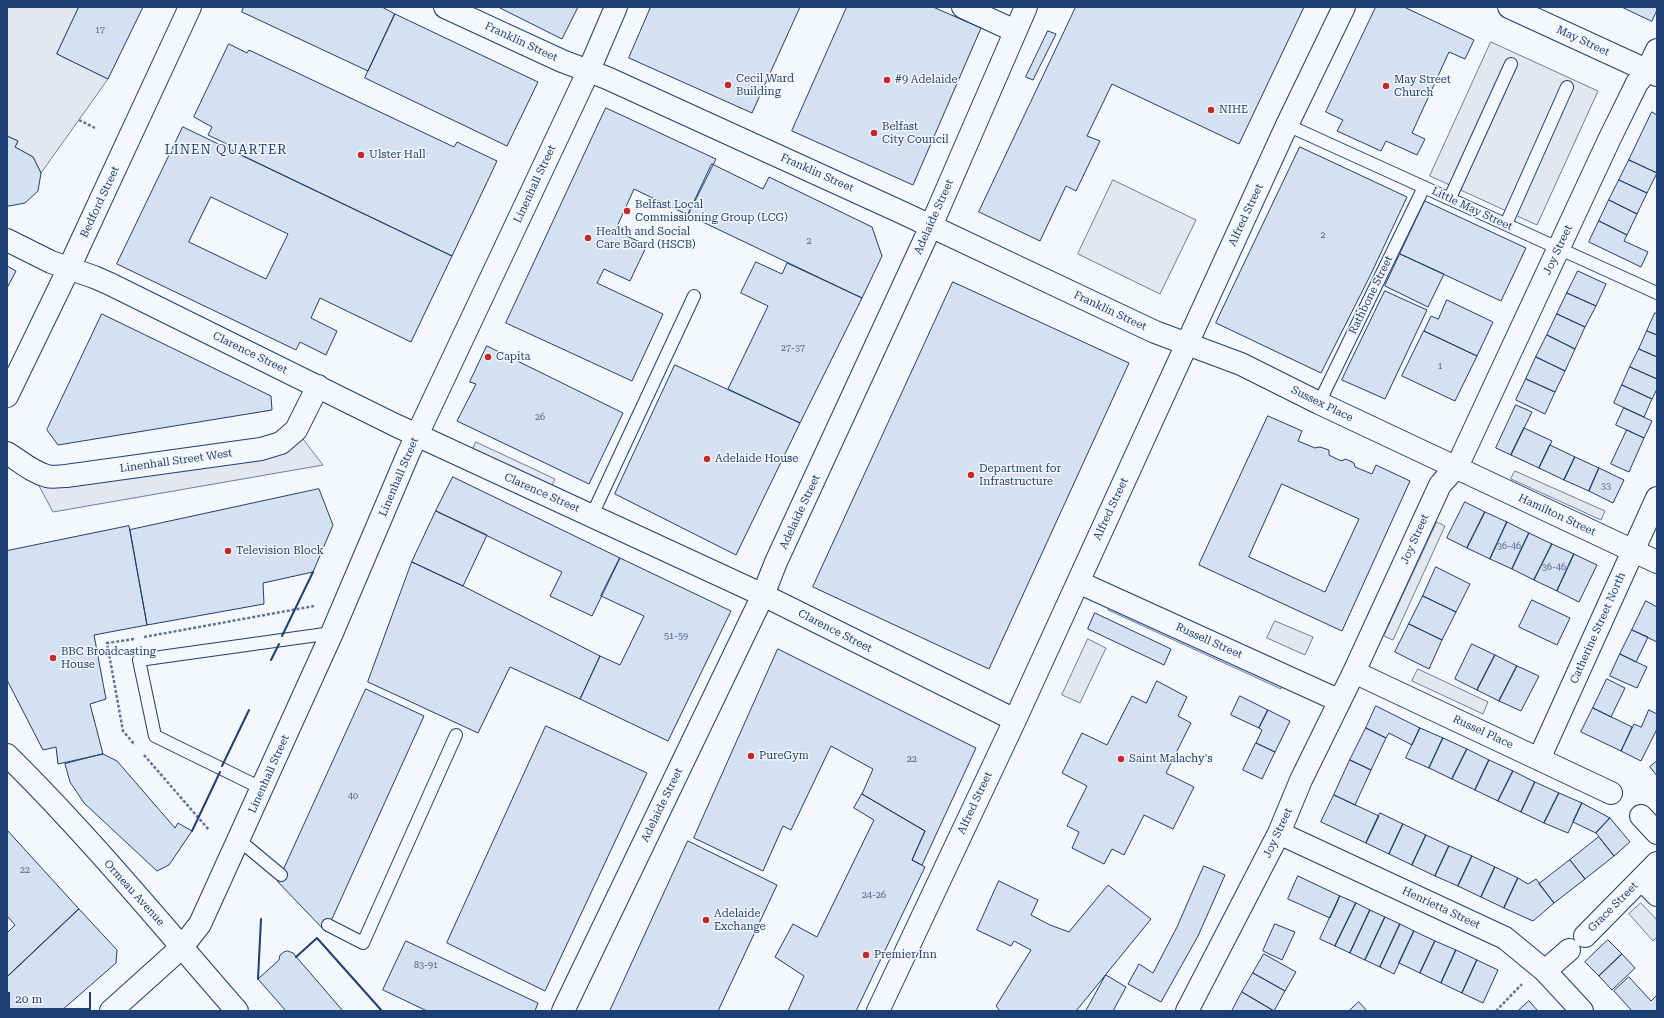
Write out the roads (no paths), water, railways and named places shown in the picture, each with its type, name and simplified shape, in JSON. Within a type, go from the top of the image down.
[{"type":"street","name":"Bedford Street","points":[[7,396],[69,268],[190,7]]},
{"type":"street","name":"Franklin Street","points":[[445,7],[562,61],[588,70],[931,226],[1154,332],[1186,345]]},
{"type":"street","name":"Linenhall Street","points":[[111,1011],[182,947],[200,924],[263,789],[417,435],[616,7]]},
{"type":"street","points":[[962,7],[1015,31]]},
{"type":"street","name":"Adelaide Street","points":[[563,1011],[763,595],[783,548],[931,226],[1026,7]]},
{"type":"street","name":"Alfred Street","points":[[878,1011],[1015,720],[1287,125],[1344,7]]},
{"type":"street","name":"May Street","points":[[1509,7],[1652,73]]},
{"type":"street","name":"Joy Street","points":[[1187,1011],[1279,833],[1301,780],[1354,672],[1440,485],[1456,467],[1637,83],[1652,73],[1657,50]]},
{"type":"street","name":"Clarence Street","points":[[7,240],[51,262],[110,284],[417,435],[763,595],[1015,720]]},
{"type":"street","name":"Sussex Place","points":[[1186,345],[1241,364],[1319,403],[1456,467]]},
{"type":"street","name":"Linenhall Street West","points":[[7,454],[22,462],[30,469],[48,477],[66,476],[261,449],[281,444],[296,430],[318,386]]},
{"type":"street","name":"Hamilton Street","points":[[1456,467],[1657,562]]},
{"type":"street","name":"Catherine Street North","points":[[1539,759],[1632,550],[1657,498]]},
{"type":"street","name":"Russell Street","points":[[1078,582],[1328,694],[1340,701]]},
{"type":"street","name":"Russel Place","points":[[1354,672],[1611,793]]},
{"type":"street","name":"Ormeau Avenue","points":[[7,741],[29,777]]},
{"type":"street","name":"Ormeau Avenue","points":[[7,755],[29,777],[238,1011]]},
{"type":"street","points":[[1641,816],[1657,834]]},
{"type":"street","name":"Henrietta Street","points":[[1279,833],[1505,938],[1545,971],[1582,1011]]},
{"type":"street","name":"Grace Street","points":[[1545,971],[1577,943],[1657,863]]},
{"type":"street","name":"Grace Street","points":[[1641,879],[1657,895]]},
{"type":"lane","points":[[1450,198],[1511,64]]},
{"type":"lane","points":[[1506,224],[1567,88]]},
{"type":"lane","name":"Little May Street","points":[[1287,125],[1657,293]]},
{"type":"lane","name":"Rathbone Street","points":[[1319,403],[1424,187]]},
{"type":"lane","points":[[592,515],[694,296]]},
{"type":"lane","points":[[263,789],[155,736],[138,660],[332,633]]},
{"type":"lane","points":[[328,925],[363,943],[456,734]]},
{"type":"lane","points":[[239,840],[281,876]]},
{"type":"place","name":"#9 Adelaide","points":[[887,80]]},
{"type":"place","name":"Cecil Ward Building","points":[[728,85]]},
{"type":"place","name":"May Street Church","points":[[1386,86]]},
{"type":"place","name":"NIHE","points":[[1211,110]]},
{"type":"place","name":"Belfast City Council","points":[[874,133]]},
{"type":"place","name":"Ulster Hall","points":[[361,155]]},
{"type":"place","name":"Belfast Local Commissioning Group (LCG)","points":[[627,211]]},
{"type":"place","name":"Health and Social Care Board (HSCB)","points":[[588,238]]},
{"type":"place","name":"Capita","points":[[488,357]]},
{"type":"place","name":"Adelaide House","points":[[707,459]]},
{"type":"place","name":"Department for Infrastructure","points":[[971,475]]},
{"type":"place","name":"Television Block","points":[[228,551]]},
{"type":"place","name":"BBC Broadcasting House","points":[[53,658]]},
{"type":"place","name":"PureGym","points":[[751,756]]},
{"type":"place","name":"Saint Malachy's","points":[[1121,759]]},
{"type":"place","name":"Adelaide Exchange","points":[[706,920]]},
{"type":"place","name":"Premier Inn","points":[[866,955]]},
{"type":"district","name":"LINEN QUARTER","points":[[226,150]]}]
